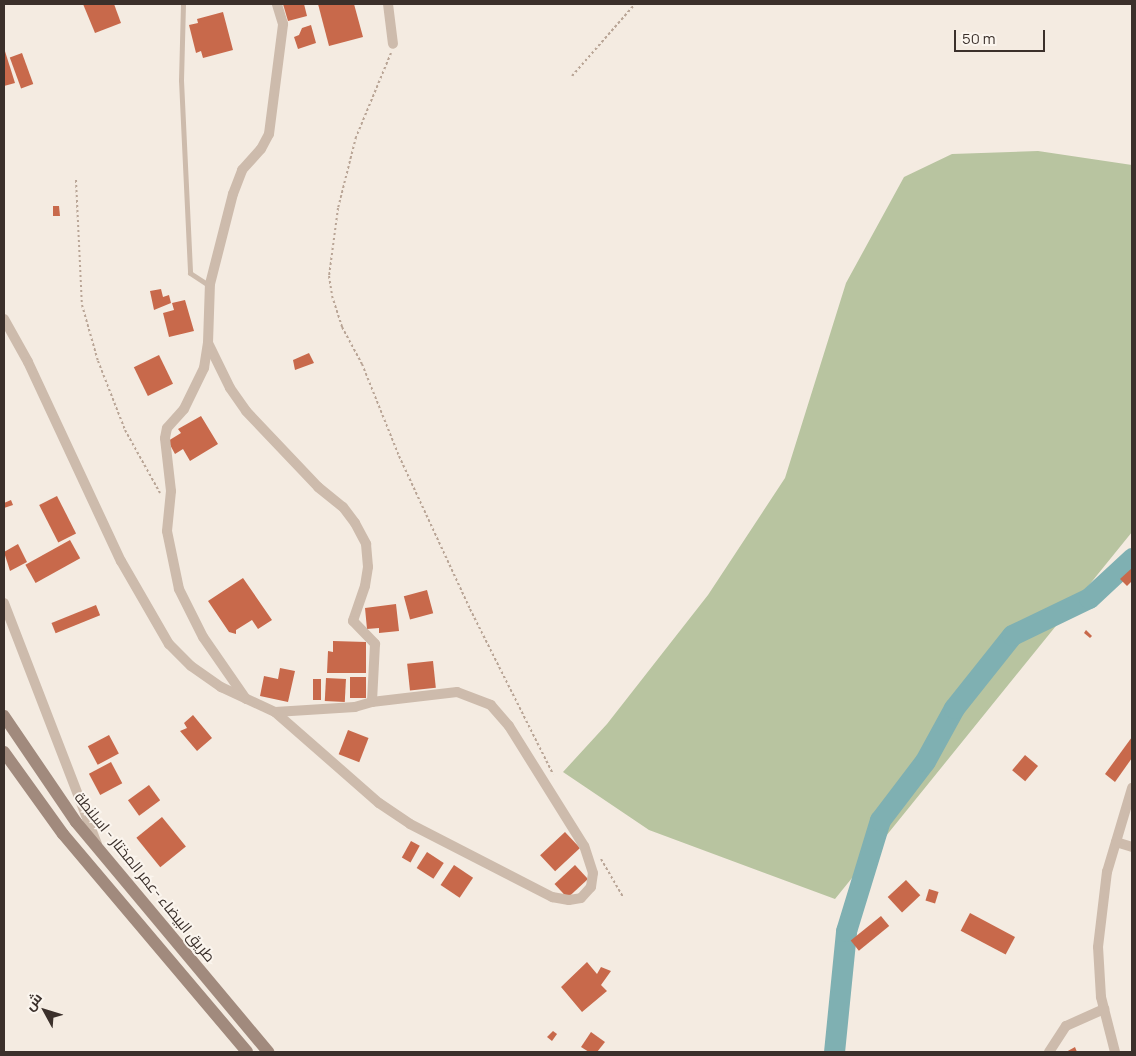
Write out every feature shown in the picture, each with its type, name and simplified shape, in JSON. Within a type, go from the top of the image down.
[{"type":"main road","name":"طريق البيضاء -عمر المختار - اسلنطة","points":[[4,716],[47,782],[100,852],[268,1052]]},
{"type":"main road","points":[[6,758],[63,834],[247,1052]]},
{"type":"street","points":[[247,700],[203,637],[179,589],[167,530],[170,504],[165,438],[167,428],[184,409],[204,368],[208,343],[210,287],[233,194],[242,170],[261,149],[268,134],[283,24],[277,4]]},
{"type":"street","points":[[388,4],[393,44]]},
{"type":"street","points":[[4,319],[28,362],[121,561],[169,644],[191,666],[247,700],[275,712],[379,803],[410,824],[552,897],[569,900],[581,898],[591,887],[593,873],[584,846],[509,726],[491,705],[457,692],[372,702],[355,707],[275,712]]},
{"type":"street","points":[[208,343],[230,388],[246,411],[318,487],[343,507],[355,522],[366,544],[368,566],[366,586],[354,622],[375,644],[372,702]]},
{"type":"street","points":[[4,603],[100,852]]},
{"type":"street","points":[[1115,1052],[1104,1009],[1098,947],[1107,872],[1132,788]]},
{"type":"street","points":[[1116,842],[1132,847]]},
{"type":"street","points":[[1049,1052],[1066,1026],[1104,1009]]},
{"type":"lane","points":[[183,4],[181,80],[190,273],[210,287]]},
{"type":"path","points":[[572,76],[635,4]]},
{"type":"path","points":[[393,44],[356,138],[338,208],[329,276],[332,296],[342,327],[362,364],[399,456],[470,609],[557,781]]},
{"type":"path","points":[[76,180],[82,305],[92,342],[126,430],[156,488],[170,504]]},
{"type":"path","points":[[599,856],[623,896]]},
{"type":"green space","points":[[1038,151],[1132,165],[1132,532],[835,899],[649,830],[563,772],[607,724],[708,595],[785,478],[846,283],[904,177],[952,154]]},
{"type":"building","points":[[83,4],[114,4],[121,23],[95,33]]},
{"type":"building","points":[[283,4],[304,4],[307,16],[288,21]]},
{"type":"building","points":[[318,4],[354,4],[363,37],[329,46]]},
{"type":"building","points":[[223,12],[233,50],[203,58],[201,51],[196,53],[189,25],[198,23],[197,19]]},
{"type":"building","points":[[311,25],[316,43],[298,49],[294,37],[299,35],[302,28]]},
{"type":"building","points":[[4,48],[15,83],[4,86]]},
{"type":"building","points":[[22,53],[33,84],[21,88],[10,57]]},
{"type":"building","points":[[53,206],[59,206],[60,216],[53,216]]},
{"type":"building","points":[[161,289],[163,297],[169,295],[171,303],[154,310],[150,291]]},
{"type":"building","points":[[185,300],[194,331],[169,337],[163,313],[174,310],[172,303]]},
{"type":"building","points":[[309,353],[314,363],[295,370],[293,360]]},
{"type":"building","points":[[159,355],[173,384],[148,396],[134,367]]},
{"type":"building","points":[[201,416],[218,444],[190,461],[183,449],[175,454],[168,441],[181,433],[178,429]]},
{"type":"building","points":[[57,496],[76,533],[58,543],[39,505]]},
{"type":"building","points":[[11,500],[13,505],[4,508],[4,503]]},
{"type":"building","points":[[70,540],[80,558],[36,583],[25,565]]},
{"type":"building","points":[[18,544],[27,562],[10,571],[4,552]]},
{"type":"building","points":[[1132,568],[1132,581],[1127,586],[1120,579]]},
{"type":"building","points":[[243,578],[272,620],[258,629],[252,620],[236,630],[236,634],[229,632],[208,601]]},
{"type":"building","points":[[427,590],[433,613],[410,619],[404,596]]},
{"type":"building","points":[[396,604],[399,631],[379,633],[379,628],[367,629],[365,608]]},
{"type":"building","points":[[96,605],[100,615],[56,633],[51,623]]},
{"type":"building","points":[[1086,630],[1092,636],[1090,638],[1084,633]]},
{"type":"building","points":[[333,641],[366,642],[366,673],[327,673],[328,651],[333,652]]},
{"type":"building","points":[[433,661],[436,688],[410,691],[407,664]]},
{"type":"building","points":[[280,668],[295,671],[288,702],[260,696],[264,676],[278,679]]},
{"type":"building","points":[[350,677],[366,677],[366,698],[350,698]]},
{"type":"building","points":[[326,678],[346,679],[345,702],[325,701]]},
{"type":"building","points":[[313,679],[321,679],[321,700],[313,700]]},
{"type":"building","points":[[193,715],[212,738],[197,751],[180,731],[187,728],[184,723]]},
{"type":"building","points":[[348,730],[369,738],[359,762],[339,754]]},
{"type":"building","points":[[109,735],[119,754],[98,765],[88,746]]},
{"type":"building","points":[[1132,737],[1132,758],[1115,782],[1105,774]]},
{"type":"building","points":[[1025,755],[1038,766],[1025,781],[1012,770]]},
{"type":"building","points":[[111,762],[122,783],[100,795],[89,774]]},
{"type":"building","points":[[149,785],[160,800],[139,816],[128,800]]},
{"type":"building","points":[[162,817],[186,847],[160,867],[136,838]]},
{"type":"building","points":[[565,832],[580,848],[555,871],[540,855]]},
{"type":"building","points":[[411,841],[420,846],[411,862],[402,858]]},
{"type":"building","points":[[427,852],[444,863],[433,879],[417,868]]},
{"type":"building","points":[[454,865],[473,878],[460,898],[441,885]]},
{"type":"building","points":[[575,865],[588,879],[567,898],[555,884]]},
{"type":"building","points":[[906,880],[920,895],[902,912],[888,897]]},
{"type":"building","points":[[929,889],[939,892],[935,903],[925,900]]},
{"type":"building","points":[[970,913],[1015,937],[1006,955],[961,931]]},
{"type":"building","points":[[881,916],[889,926],[859,951],[851,941]]},
{"type":"building","points":[[587,962],[597,974],[601,967],[611,971],[601,985],[607,991],[582,1012],[561,987]]},
{"type":"building","points":[[553,1031],[557,1034],[552,1041],[547,1037]]},
{"type":"building","points":[[591,1032],[605,1042],[597,1052],[589,1052],[581,1047]]},
{"type":"building","points":[[1075,1047],[1077,1052],[1066,1052]]},
{"type":"waterway","points":[[834,1052],[846,931],[880,820],[925,761],[954,708],[1012,635],[1089,598],[1132,558]]}]
